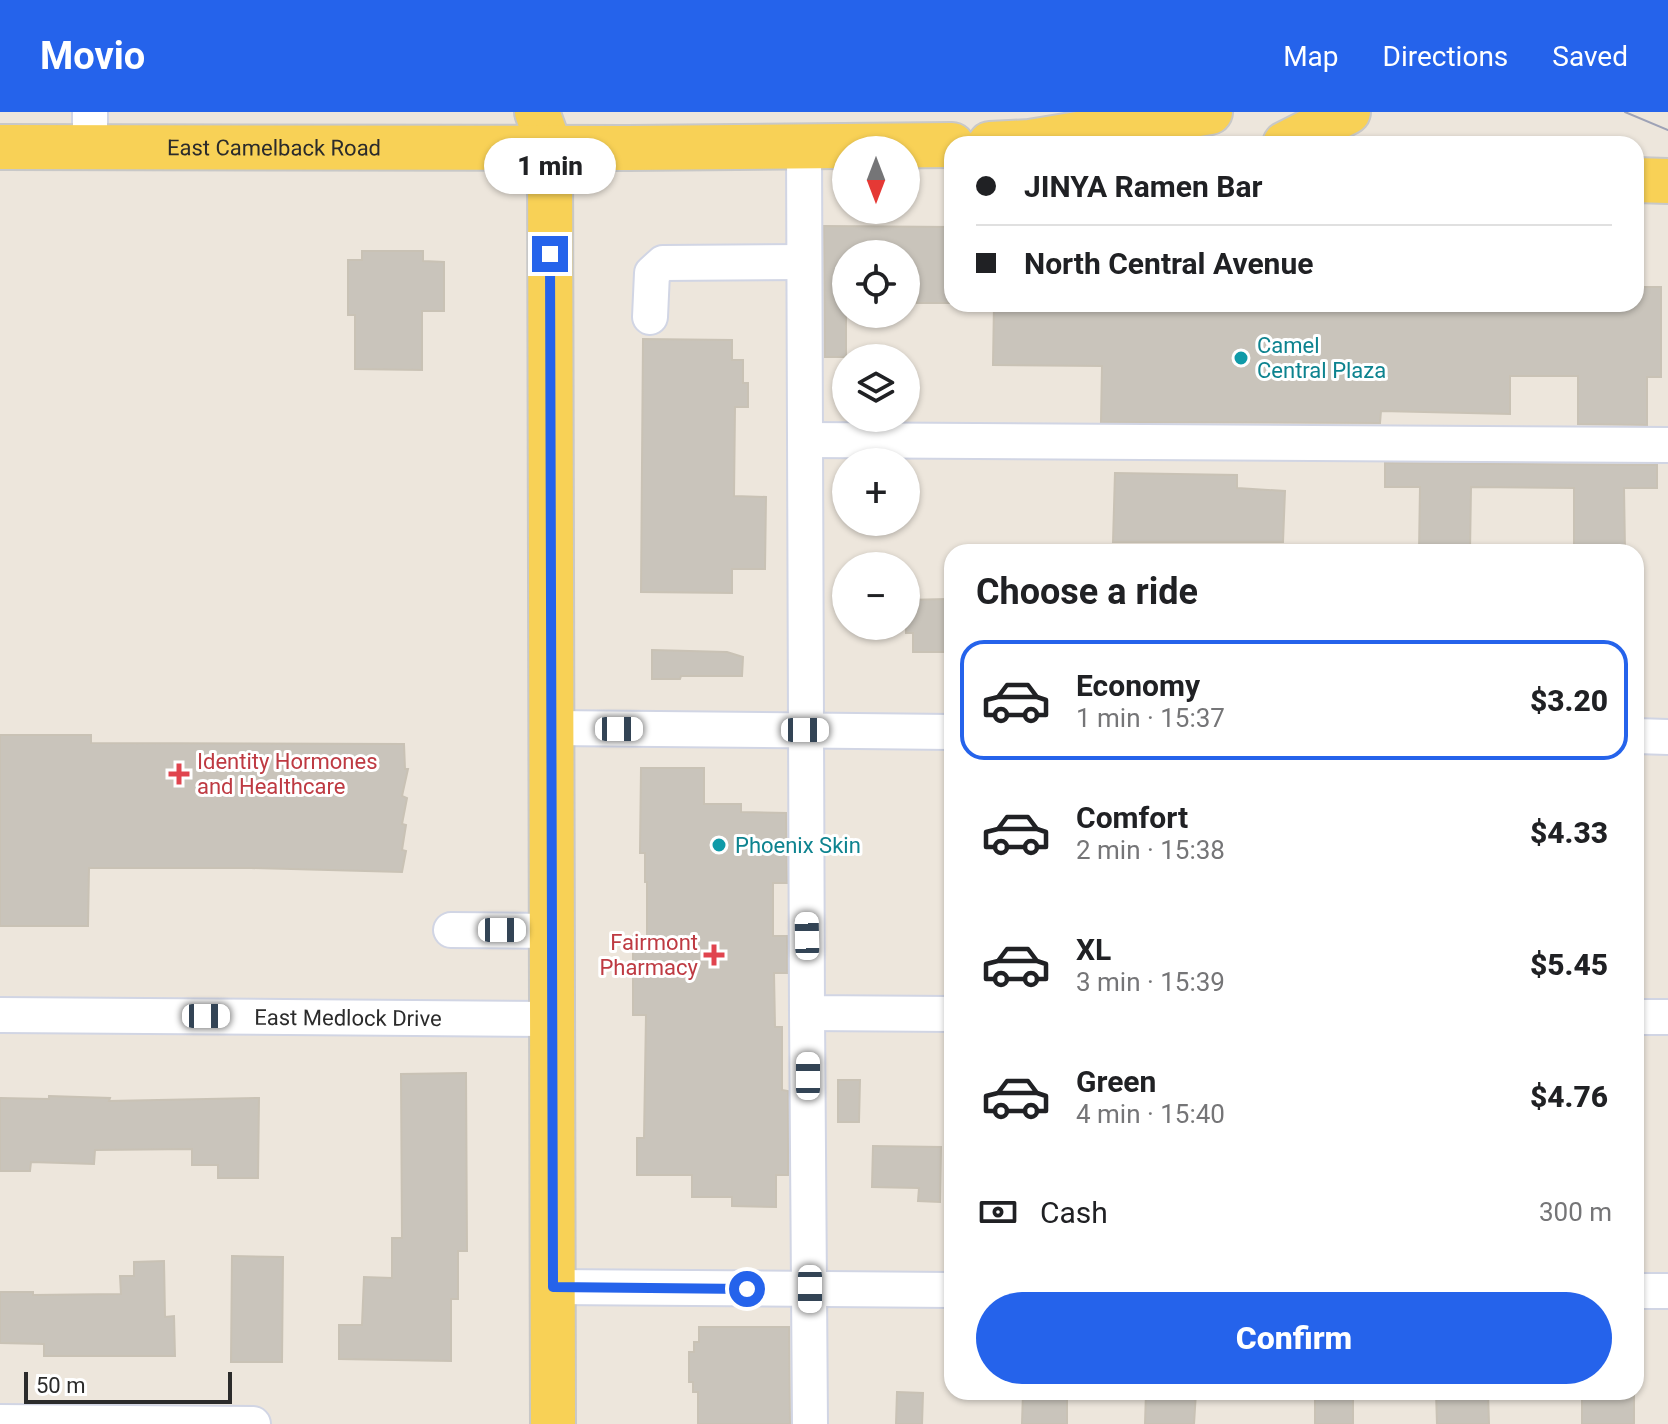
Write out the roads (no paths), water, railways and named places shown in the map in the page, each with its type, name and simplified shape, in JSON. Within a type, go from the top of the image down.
[{"type":"main road","points":[[1064,136],[1210,112]]},
{"type":"main road","points":[[1301,136],[1348,112]]},
{"type":"main road","points":[[551,124],[553,1424]]},
{"type":"main road","name":"East Camelback Road","points":[[0,147],[90,129],[551,124],[804,147],[944,145]]},
{"type":"main road","points":[[1644,180],[1668,181]]},
{"type":"street","points":[[804,147],[810,1424]]},
{"type":"street","points":[[650,317],[652,273],[663,263],[804,262]]},
{"type":"street","points":[[806,440],[1668,445]]},
{"type":"street","points":[[552,728],[944,732]]},
{"type":"street","points":[[1644,736],[1668,737]]},
{"type":"street","points":[[451,930],[552,931]]},
{"type":"street","points":[[807,1013],[944,1014]]},
{"type":"street","name":"East Medlock Drive","points":[[0,1015],[553,1019]]},
{"type":"street","points":[[1644,1017],[1668,1017]]},
{"type":"street","points":[[553,1287],[944,1290]]},
{"type":"street","points":[[1644,1291],[1668,1291]]},
{"type":"street","points":[[0,1422],[253,1424]]},
{"type":"tram line","points":[[1625,112],[1668,130]]},
{"type":"place","name":"Camel Central Plaza","points":[[1241,358]]},
{"type":"place","name":"Identity Hormones and Healthcare","points":[[179,774]]},
{"type":"place","name":"Phoenix Skin","points":[[719,845]]},
{"type":"place","name":"Fairmont Pharmacy","points":[[714,955]]}]
